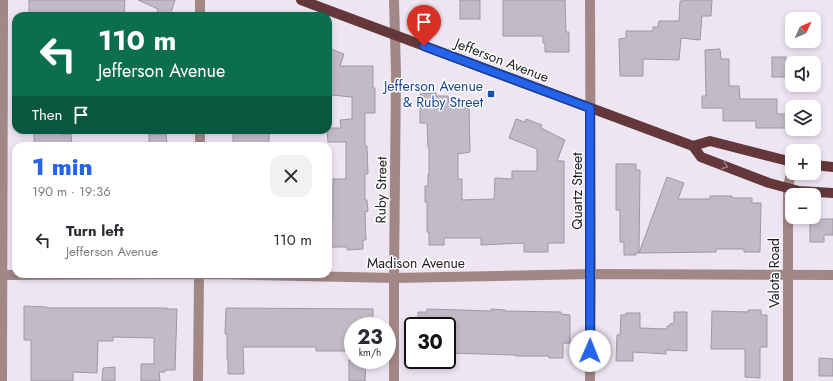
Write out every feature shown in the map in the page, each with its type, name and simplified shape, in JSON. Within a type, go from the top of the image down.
[{"type":"main road","name":"Jefferson Avenue","points":[[301,0],[693,146],[701,157],[769,183],[788,188]]},
{"type":"main road","points":[[693,146],[710,141],[785,160]]},
{"type":"main road","points":[[821,166],[833,167]]},
{"type":"main road","name":"Jefferson Avenue","points":[[821,192],[833,193]]},
{"type":"street","points":[[2,381],[1,275],[3,0]]},
{"type":"street","points":[[200,0],[200,12]]},
{"type":"street","name":"Ruby Street","points":[[394,0],[396,73],[394,381]]},
{"type":"street","name":"Quartz Street","points":[[590,0],[590,381]]},
{"type":"street","name":"Valota Road","points":[[788,188],[789,180]]},
{"type":"street","name":"Valota Road","points":[[788,224],[788,381]]},
{"type":"street","name":"Madison Avenue","points":[[332,277],[394,278],[591,274],[833,275]]},
{"type":"street","name":"Madison Avenue","points":[[1,275],[12,275]]},
{"type":"street","points":[[198,381],[199,278]]},
{"type":"building","points":[[29,0],[125,0],[124,12],[29,12]]},
{"type":"building","points":[[138,0],[175,0],[171,12],[157,12],[158,9]]},
{"type":"building","points":[[460,0],[480,0],[480,19],[460,19]]},
{"type":"building","points":[[503,0],[565,0],[566,32],[569,32],[569,52],[545,52],[543,36],[503,36]]},
{"type":"building","points":[[712,0],[711,16],[702,16],[700,40],[681,38],[679,60],[643,59],[643,76],[620,76],[619,39],[626,38],[626,31],[653,31],[653,27],[658,27],[659,21],[679,21],[680,1]]},
{"type":"building","points":[[720,49],[721,59],[729,59],[729,86],[739,86],[740,99],[777,99],[777,114],[785,114],[785,128],[756,128],[756,121],[723,121],[723,108],[702,108],[702,96],[706,96],[705,50]]},
{"type":"building","points":[[332,50],[344,54],[340,66],[373,66],[373,88],[375,88],[375,113],[365,113],[365,145],[367,146],[368,174],[365,174],[365,200],[367,200],[368,211],[365,212],[366,240],[363,240],[363,249],[347,250],[347,247],[332,247],[333,179],[346,179],[346,142],[328,142],[327,134],[332,134],[332,128],[341,128],[340,120],[352,119],[352,97],[332,95]]},
{"type":"building","points":[[772,57],[785,57],[785,77],[772,77]]},
{"type":"building","points":[[436,93],[436,96],[448,96],[449,105],[469,105],[470,152],[458,154],[458,179],[462,179],[462,200],[494,199],[495,178],[512,179],[512,171],[537,171],[537,149],[509,138],[516,119],[525,122],[526,119],[542,125],[541,128],[565,140],[557,161],[564,161],[564,243],[548,243],[548,252],[524,252],[524,243],[481,245],[481,238],[444,238],[444,245],[429,245],[425,186],[428,186],[429,147],[427,123],[420,123],[420,94]]},
{"type":"building","points":[[34,134],[71,134],[72,142],[34,142]]},
{"type":"building","points":[[149,134],[166,134],[167,142],[149,142]]},
{"type":"building","points":[[233,134],[269,134],[269,142],[233,142]]},
{"type":"building","points":[[616,164],[636,164],[636,170],[640,170],[639,253],[636,253],[636,255],[624,255],[624,242],[620,242],[620,210],[616,210]]},
{"type":"building","points":[[667,177],[684,183],[678,199],[710,199],[710,196],[732,196],[732,198],[752,198],[752,203],[761,203],[760,252],[744,252],[744,249],[716,249],[716,252],[639,253]]},
{"type":"building","points":[[821,219],[833,219],[833,235],[824,235],[824,242],[810,242],[810,224],[821,224]]},
{"type":"building","points":[[24,306],[47,308],[177,309],[175,370],[165,370],[165,372],[159,372],[160,381],[141,381],[141,364],[154,364],[154,338],[113,337],[113,341],[98,341],[97,373],[73,372],[73,381],[31,381],[31,340],[24,340]]},
{"type":"building","points":[[226,308],[373,309],[373,317],[344,317],[344,351],[316,351],[316,347],[243,347],[244,374],[228,374],[227,334],[225,334]]},
{"type":"building","points":[[427,309],[491,311],[491,309],[505,311],[561,312],[561,314],[570,315],[570,343],[563,343],[563,358],[549,358],[549,356],[456,353],[456,317],[418,317],[418,312],[427,312]]},
{"type":"building","points":[[748,310],[761,310],[761,315],[767,315],[767,347],[760,347],[760,378],[745,377],[745,349],[711,349],[712,311],[748,312]]},
{"type":"building","points":[[674,312],[687,312],[687,351],[666,350],[666,354],[633,352],[633,361],[616,361],[617,335],[620,335],[621,315],[626,315],[626,313],[640,313],[640,328],[667,329],[667,326],[674,323]]},
{"type":"building","points":[[819,358],[833,359],[833,376],[819,376]]},
{"type":"building","points":[[115,367],[115,381],[102,381],[103,368]]},
{"type":"building","points":[[349,369],[366,369],[365,381],[349,381]]},
{"type":"place","name":"Jefferson Avenue & Ruby Street","points":[[491,94]]},
{"type":"route","points":[[424,46],[590,108],[590,351]]}]
